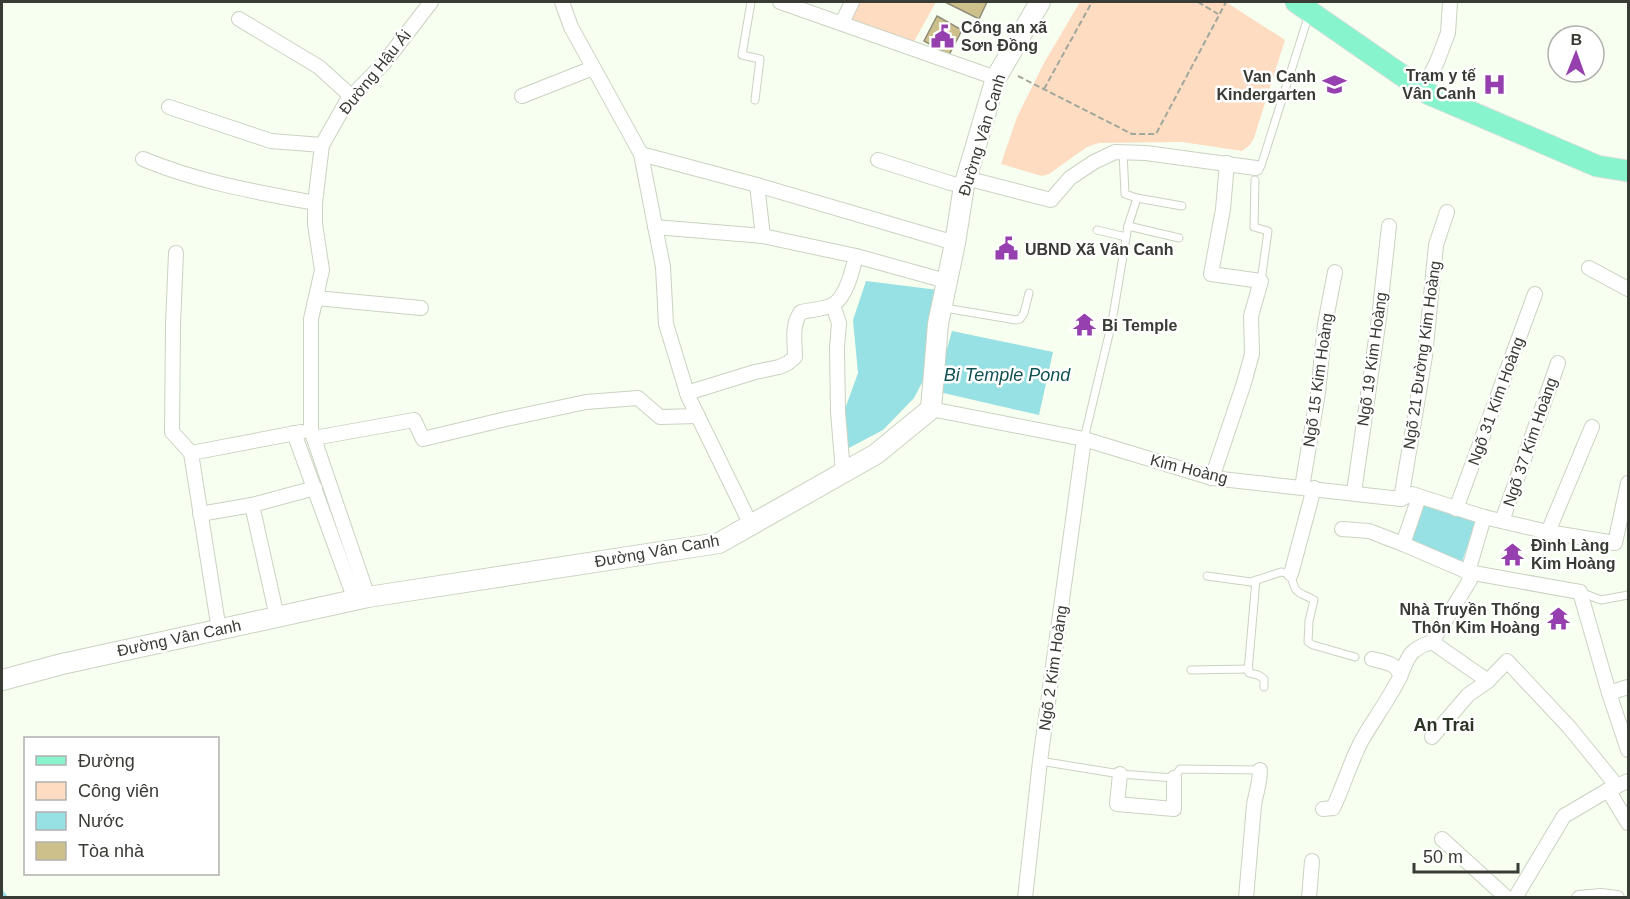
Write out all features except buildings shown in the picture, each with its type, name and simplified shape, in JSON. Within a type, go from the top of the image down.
[{"type":"main road","points":[[1303,6],[1429,94],[1597,166],[1629,171]]},
{"type":"street","name":"Đường Hậu Ái","points":[[361,598],[313,434],[311,319],[322,270],[315,224],[315,203],[322,145],[347,101],[384,63],[428,2]]},
{"type":"street","points":[[562,2],[571,27],[641,154],[663,267],[666,324],[687,393],[751,525]]},
{"type":"street","points":[[780,2],[999,73]]},
{"type":"street","points":[[842,23],[852,2]]},
{"type":"street","name":"Đường Vân Canh","points":[[2,680],[62,664],[361,598],[719,543],[876,454],[931,409],[938,324],[965,182],[999,73],[1040,2]]},
{"type":"street","points":[[1422,89],[1437,62],[1448,33],[1450,2]]},
{"type":"street","points":[[239,19],[319,67],[352,97]]},
{"type":"street","points":[[522,96],[594,68]]},
{"type":"street","points":[[169,107],[271,141],[322,145]]},
{"type":"street","points":[[878,160],[951,183],[965,182],[1051,200],[1070,178],[1101,158],[1115,152],[1146,153],[1227,163],[1256,174]]},
{"type":"street","points":[[641,154],[757,185],[955,243]]},
{"type":"street","points":[[143,159],[208,182],[315,203]]},
{"type":"street","points":[[1212,478],[1252,354],[1251,316],[1261,281],[1211,274],[1223,209],[1227,163]]},
{"type":"street","points":[[757,185],[763,236]]},
{"type":"street","name":"Ngõ 21 Đường Kim Hoàng","points":[[1401,499],[1425,356],[1436,245],[1447,212]]},
{"type":"street","name":"Ngõ 19 Kim Hoàng","points":[[1354,492],[1379,318],[1389,226]]},
{"type":"street","points":[[655,227],[763,236],[856,256],[946,281]]},
{"type":"street","points":[[176,253],[172,432],[191,453],[219,630]]},
{"type":"street","points":[[687,393],[779,367],[793,360],[795,357],[795,323],[798,314],[833,305],[849,281],[856,256]]},
{"type":"street","points":[[1589,268],[1629,289]]},
{"type":"street","name":"Ngõ 15 Kim Hoàng","points":[[1291,574],[1308,488],[1325,324],[1335,272]]},
{"type":"street","name":"Ngõ 31 Kim Hoàng","points":[[1456,508],[1535,294]]},
{"type":"street","points":[[316,298],[421,308]]},
{"type":"street","points":[[833,305],[839,323],[838,412],[843,472]]},
{"type":"street","name":"Ngõ 37 Kim Hoàng","points":[[1502,521],[1558,363]]},
{"type":"street","points":[[191,453],[294,433],[313,434],[414,420],[423,439],[586,402],[638,398],[660,417],[698,416]]},
{"type":"street","name":"Kim Hoàng","points":[[931,409],[1084,439],[1212,478],[1401,499],[1412,494],[1484,517],[1548,532],[1615,543],[1623,528]]},
{"type":"street","points":[[1548,532],[1592,427]]},
{"type":"street","points":[[294,433],[361,598]]},
{"type":"street","name":"Ngõ 2 Kim Hoàng","points":[[1025,897],[1040,761],[1084,439]]},
{"type":"street","points":[[1623,528],[1629,483]]},
{"type":"street","points":[[200,514],[252,505],[315,488]]},
{"type":"street","points":[[1403,544],[1419,497]]},
{"type":"street","points":[[252,505],[277,617]]},
{"type":"street","points":[[1323,809],[1333,808],[1361,741],[1400,677],[1414,649],[1432,642],[1470,580],[1468,572],[1484,517]]},
{"type":"street","points":[[1342,529],[1368,531],[1468,572],[1580,592],[1628,749]]},
{"type":"street","points":[[1432,642],[1488,681]]},
{"type":"street","points":[[1372,659],[1397,668],[1400,677]]},
{"type":"street","points":[[1432,737],[1468,695],[1488,681],[1507,661],[1569,727],[1618,786],[1628,823]]},
{"type":"street","points":[[1609,693],[1629,687]]},
{"type":"street","points":[[1246,897],[1253,814],[1256,793],[1260,784],[1260,770]]},
{"type":"street","points":[[1120,774],[1117,804],[1174,809],[1174,778]]},
{"type":"street","points":[[1515,897],[1564,816],[1618,786]]},
{"type":"street","points":[[1442,839],[1507,897]]},
{"type":"street","points":[[1309,897],[1312,861]]},
{"type":"street","points":[[1579,897],[1617,897]]},
{"type":"lane","points":[[751,2],[742,55],[760,59],[755,100]]},
{"type":"lane","points":[[1261,281],[1268,231],[1254,227],[1256,174],[1261,166],[1303,6]]},
{"type":"lane","points":[[1123,152],[1125,194],[1182,206]]},
{"type":"lane","points":[[1084,439],[1112,322],[1128,226],[1137,198]]},
{"type":"lane","points":[[1128,226],[1179,238]]},
{"type":"lane","points":[[1097,230],[1126,237]]},
{"type":"lane","points":[[942,307],[1016,321],[1020,320],[1024,313],[1029,293]]},
{"type":"lane","points":[[1207,576],[1251,582],[1281,572],[1291,574],[1293,586],[1297,592],[1314,600],[1309,621],[1308,642],[1355,657]]},
{"type":"lane","points":[[1256,580],[1249,673],[1264,679],[1264,687]]},
{"type":"lane","points":[[1580,592],[1601,600],[1629,595]]},
{"type":"lane","points":[[1191,670],[1249,669]]},
{"type":"lane","points":[[1040,761],[1120,774],[1174,778],[1180,769],[1260,770]]},
{"type":"path","points":[[1044,89],[1092,2]]},
{"type":"path","points":[[1198,2],[1218,14]]},
{"type":"path","points":[[999,73],[1044,89],[1132,134],[1156,134],[1226,2]]},
{"type":"green space","points":[[858,2],[936,2],[912,45],[849,20]]},
{"type":"green space","points":[[1080,2],[1226,2],[1285,40],[1250,145],[1242,151],[1182,142],[1099,143],[1087,147],[1049,174],[1042,176],[1001,164],[1017,117],[1044,63]]},
{"type":"water","points":[[866,281],[938,290],[925,377],[914,398],[883,430],[847,449],[844,435],[845,409],[858,373],[853,320]]},
{"type":"water","name":"Bi Temple Pond","points":[[952,331],[1053,352],[1039,415],[935,391]]},
{"type":"water","points":[[1424,504],[1476,520],[1461,565],[1409,545]]},
{"type":"waterway","points":[[2,893],[6,898]]},
{"type":"place","name":"Công an xã Sơn Đồng","points":[[943,36]]},
{"type":"place","name":"Trạm y tế Vân Canh","points":[[1494,84]]},
{"type":"place","name":"Van Canh Kindergarten","points":[[1334,85]]},
{"type":"place","name":"UBND Xã Vân Canh","points":[[1007,249]]},
{"type":"place","name":"Bi Temple","points":[[1084,325]]},
{"type":"place","name":"Đình Làng Kim Hoàng","points":[[1513,554]]},
{"type":"place","name":"Nhà Truyền Thống Thôn Kim Hoàng","points":[[1558,618]]},
{"type":"district","name":"An Trai","points":[[1444,725]]}]
